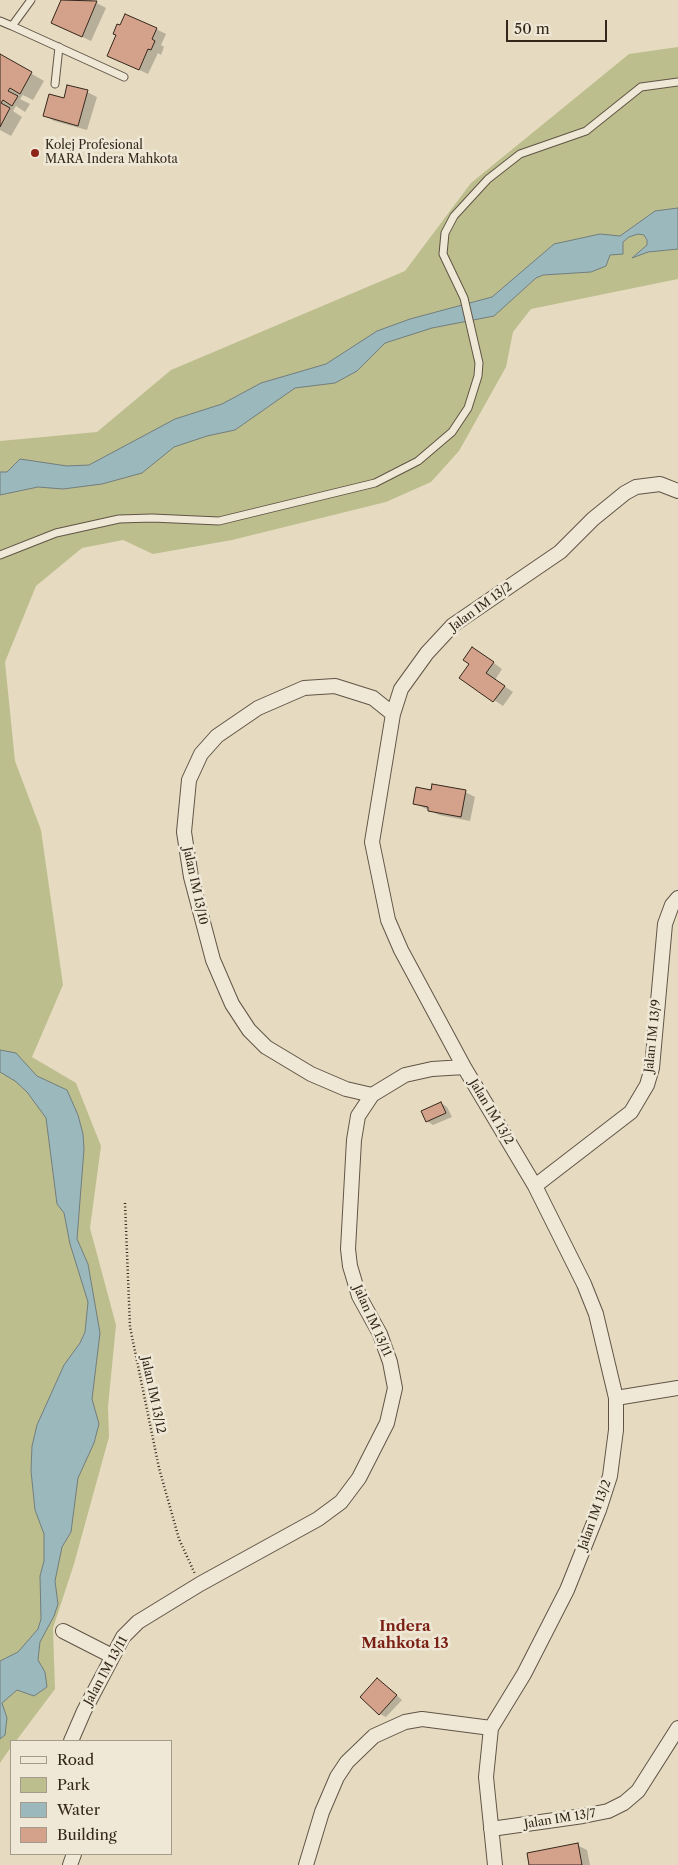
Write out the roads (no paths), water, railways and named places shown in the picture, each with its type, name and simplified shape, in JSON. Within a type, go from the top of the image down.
[{"type":"street","name":"Jalan IM 13/2","points":[[495,1865],[486,1777],[491,1728],[524,1674],[567,1590],[599,1510],[610,1476],[616,1430],[616,1398],[596,1314],[578,1270],[535,1186],[464,1067],[401,950],[388,920],[374,860],[373,834],[393,714],[401,689],[427,653],[453,625],[560,552],[593,519],[625,493],[636,487],[660,484],[678,491]]},
{"type":"street","name":"Jalan IM 13/10","points":[[372,1095],[346,1089],[296,1066],[266,1047],[250,1030],[232,1004],[213,960],[191,877],[184,832],[189,780],[201,754],[217,736],[258,708],[304,688],[335,686],[373,698],[393,714]]},
{"type":"street","name":"Jalan IM 13/9","points":[[535,1186],[631,1112],[648,1085],[652,1068],[665,924],[672,905],[678,898]]},
{"type":"street","name":"Jalan IM 13/11","points":[[71,1740],[80,1717],[112,1656],[123,1637],[138,1622],[200,1584],[318,1519],[341,1502],[359,1478],[387,1423],[395,1388],[390,1362],[380,1334],[359,1296],[348,1249],[354,1140],[358,1116],[372,1095],[405,1075],[432,1068],[464,1067]]},
{"type":"street","points":[[616,1398],[678,1388]]},
{"type":"street","points":[[63,1631],[112,1656]]},
{"type":"street","points":[[306,1865],[322,1812],[337,1777],[347,1762],[374,1736],[405,1722],[422,1719],[491,1728]]},
{"type":"street","name":"Jalan IM 13/7","points":[[491,1829],[583,1816],[608,1811],[624,1803],[638,1791],[678,1728]]},
{"type":"lane","points":[[12,26],[30,0]]},
{"type":"lane","points":[[0,21],[124,77]]},
{"type":"lane","points":[[55,84],[59,47]]},
{"type":"lane","points":[[0,555],[56,533],[120,519],[152,518],[219,521],[375,484],[418,461],[452,432],[468,408],[478,369],[472,328],[464,298],[443,254],[443,242],[448,224],[488,179],[526,151],[586,131],[641,87],[678,82]]},
{"type":"water","points":[[678,208],[678,249],[648,252],[632,258],[647,245],[647,240],[644,235],[638,234],[629,237],[623,242],[623,254],[610,255],[606,266],[591,272],[543,275],[536,278],[494,316],[432,328],[385,343],[357,371],[335,383],[295,388],[235,430],[207,436],[174,447],[142,473],[102,484],[63,489],[38,487],[0,495],[0,472],[7,472],[20,459],[67,466],[89,465],[175,419],[222,404],[261,383],[326,364],[377,331],[410,319],[492,297],[554,244],[600,234],[620,236],[655,211]]},
{"type":"water","points":[[0,1050],[16,1053],[37,1076],[67,1090],[78,1115],[83,1134],[84,1149],[77,1239],[88,1264],[100,1333],[92,1399],[99,1424],[94,1443],[78,1478],[71,1532],[62,1547],[55,1581],[58,1604],[54,1616],[40,1642],[38,1660],[45,1672],[47,1687],[34,1696],[17,1690],[2,1703],[7,1718],[5,1735],[0,1739],[0,1661],[18,1652],[38,1629],[41,1619],[40,1576],[44,1561],[44,1534],[35,1510],[31,1471],[32,1446],[37,1425],[64,1365],[80,1343],[85,1332],[88,1302],[70,1244],[64,1213],[57,1204],[46,1118],[27,1092],[15,1081],[0,1072]]},
{"type":"place","name":"Kolej Profesional MARA Indera Mahkota","points":[[35,153]]},
{"type":"district","name":"Indera Mahkota 13","points":[[405,1636]]}]
